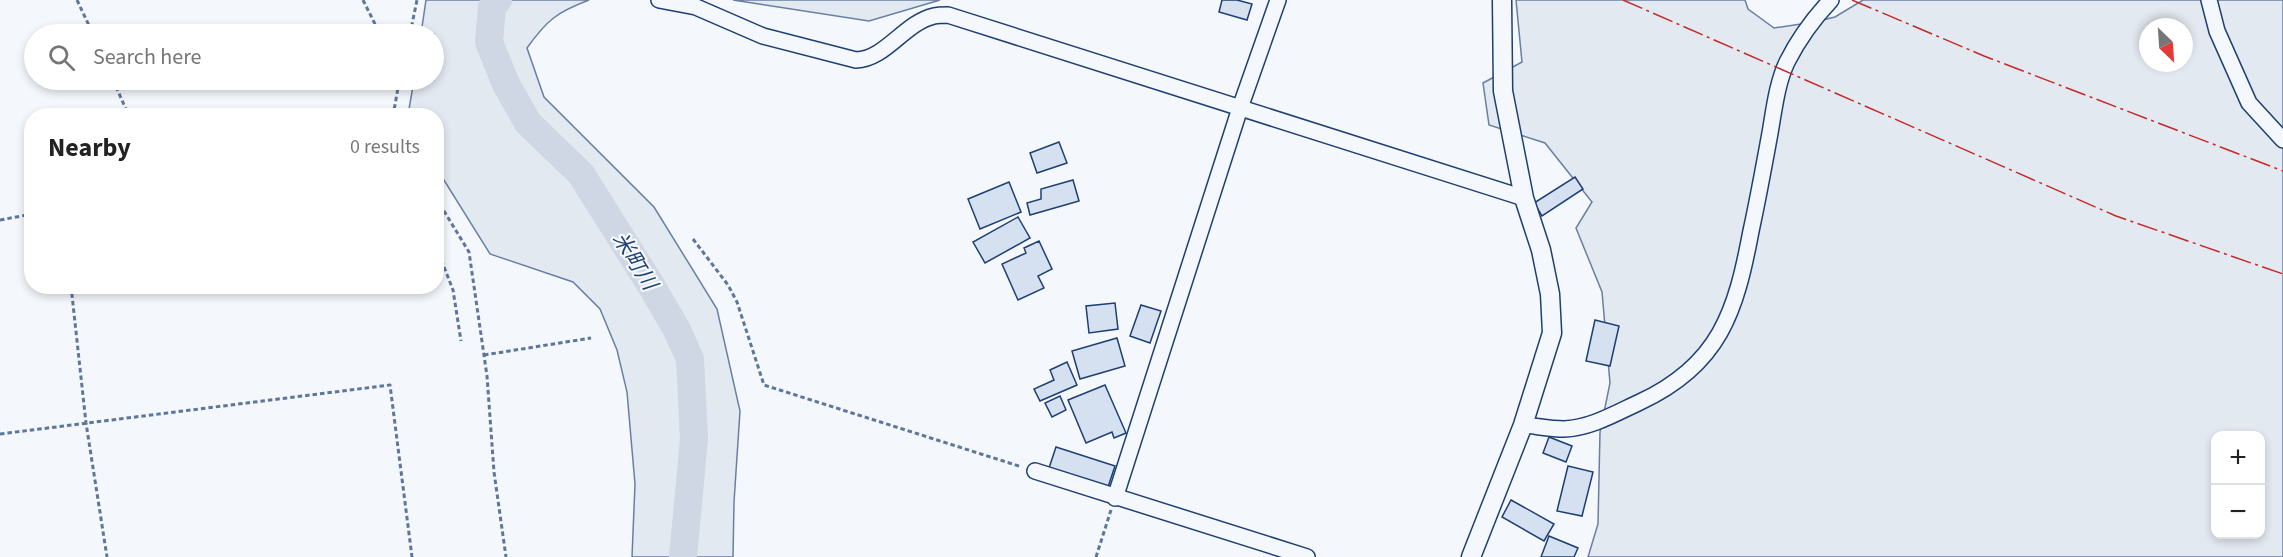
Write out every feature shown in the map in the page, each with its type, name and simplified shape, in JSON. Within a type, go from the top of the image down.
[{"type":"street","points":[[659,0],[696,7],[763,36],[856,60],[865,60],[874,55],[923,20],[948,15],[1524,198]]},
{"type":"street","points":[[1115,498],[1240,108],[1278,0]]},
{"type":"street","points":[[1471,557],[1523,425],[1552,333],[1550,294],[1541,250],[1524,198],[1503,91],[1502,0]]},
{"type":"street","points":[[1523,425],[1564,429],[1599,421],[1656,395],[1681,378],[1703,358],[1725,326],[1741,284],[1775,108],[1786,64],[1807,27],[1813,23],[1831,0]]},
{"type":"street","points":[[2209,0],[2217,31],[2249,103],[2283,140]]},
{"type":"street","points":[[1035,471],[1307,557]]},
{"type":"path","points":[[77,0],[88,24]]},
{"type":"path","points":[[363,0],[375,24]]},
{"type":"path","points":[[412,24],[417,0]]},
{"type":"path","points":[[117,90],[125,108]]},
{"type":"path","points":[[394,108],[398,90]]},
{"type":"path","points":[[444,211],[469,252],[484,355],[494,472],[506,557]]},
{"type":"path","points":[[0,220],[24,216]]},
{"type":"path","points":[[693,239],[728,285],[737,302],[764,385],[1035,471]]},
{"type":"path","points":[[444,267],[453,290],[461,341]]},
{"type":"path","points":[[72,294],[86,423],[107,557]]},
{"type":"path","points":[[484,355],[591,338]]},
{"type":"path","points":[[0,434],[390,385],[412,557]]},
{"type":"path","points":[[1096,557],[1115,498]]},
{"type":"shaded area","points":[[426,0],[589,0],[554,18],[527,48],[544,97],[654,207],[717,309],[740,411],[733,557],[632,557],[635,484],[627,392],[617,350],[600,309],[573,282],[490,254],[444,180],[444,108],[409,108],[412,90],[444,90],[444,24],[422,24]]},
{"type":"shaded area","points":[[733,0],[940,0],[869,21]]},
{"type":"shaded area","points":[[1516,0],[1745,0],[1748,9],[1774,28],[1835,17],[1863,0],[2283,0],[2283,557],[1588,557],[1598,524],[1600,432],[1610,383],[1602,292],[1576,228],[1592,202],[1545,143],[1489,125],[1483,83],[1522,62]]},
{"type":"building","points":[[1222,0],[1237,0],[1252,4],[1247,20],[1219,12]]},
{"type":"building","points":[[1059,142],[1067,163],[1037,173],[1030,153]]},
{"type":"building","points":[[1575,177],[1583,189],[1542,216],[1534,203]]},
{"type":"building","points":[[1073,180],[1079,201],[1030,215],[1027,203],[1041,199],[1041,189]]},
{"type":"building","points":[[1009,182],[1021,212],[980,229],[968,199]]},
{"type":"building","points":[[1018,217],[1030,238],[985,263],[973,242]]},
{"type":"building","points":[[1039,241],[1052,269],[1038,276],[1044,288],[1018,300],[1002,264],[1026,253],[1024,248]]},
{"type":"building","points":[[1115,303],[1118,329],[1089,333],[1086,306]]},
{"type":"building","points":[[1141,305],[1161,311],[1150,343],[1130,336]]},
{"type":"building","points":[[1595,320],[1619,326],[1610,366],[1586,361]]},
{"type":"building","points":[[1117,338],[1125,366],[1080,379],[1072,351]]},
{"type":"building","points":[[1067,362],[1077,385],[1040,401],[1034,389],[1054,380],[1050,370]]},
{"type":"building","points":[[1105,385],[1126,433],[1114,438],[1112,432],[1086,443],[1068,400]]},
{"type":"building","points":[[1060,396],[1066,410],[1052,417],[1045,403]]},
{"type":"building","points":[[1549,437],[1572,446],[1566,462],[1543,453]]},
{"type":"building","points":[[1056,447],[1115,466],[1108,487],[1049,468]]},
{"type":"building","points":[[1568,466],[1593,472],[1582,516],[1557,511]]},
{"type":"building","points":[[1511,500],[1554,524],[1544,541],[1502,517]]},
{"type":"building","points":[[1549,536],[1578,548],[1574,557],[1541,557]]},
{"type":"waterway","name":"米町川","points":[[498,0],[492,7],[489,42],[506,84],[528,123],[581,174],[652,287],[677,330],[690,359],[694,439],[683,557]]},
{"type":"power","points":[[1623,0],[2116,216],[2283,274]]},
{"type":"power","points":[[1852,0],[1984,56],[2283,171]]}]
